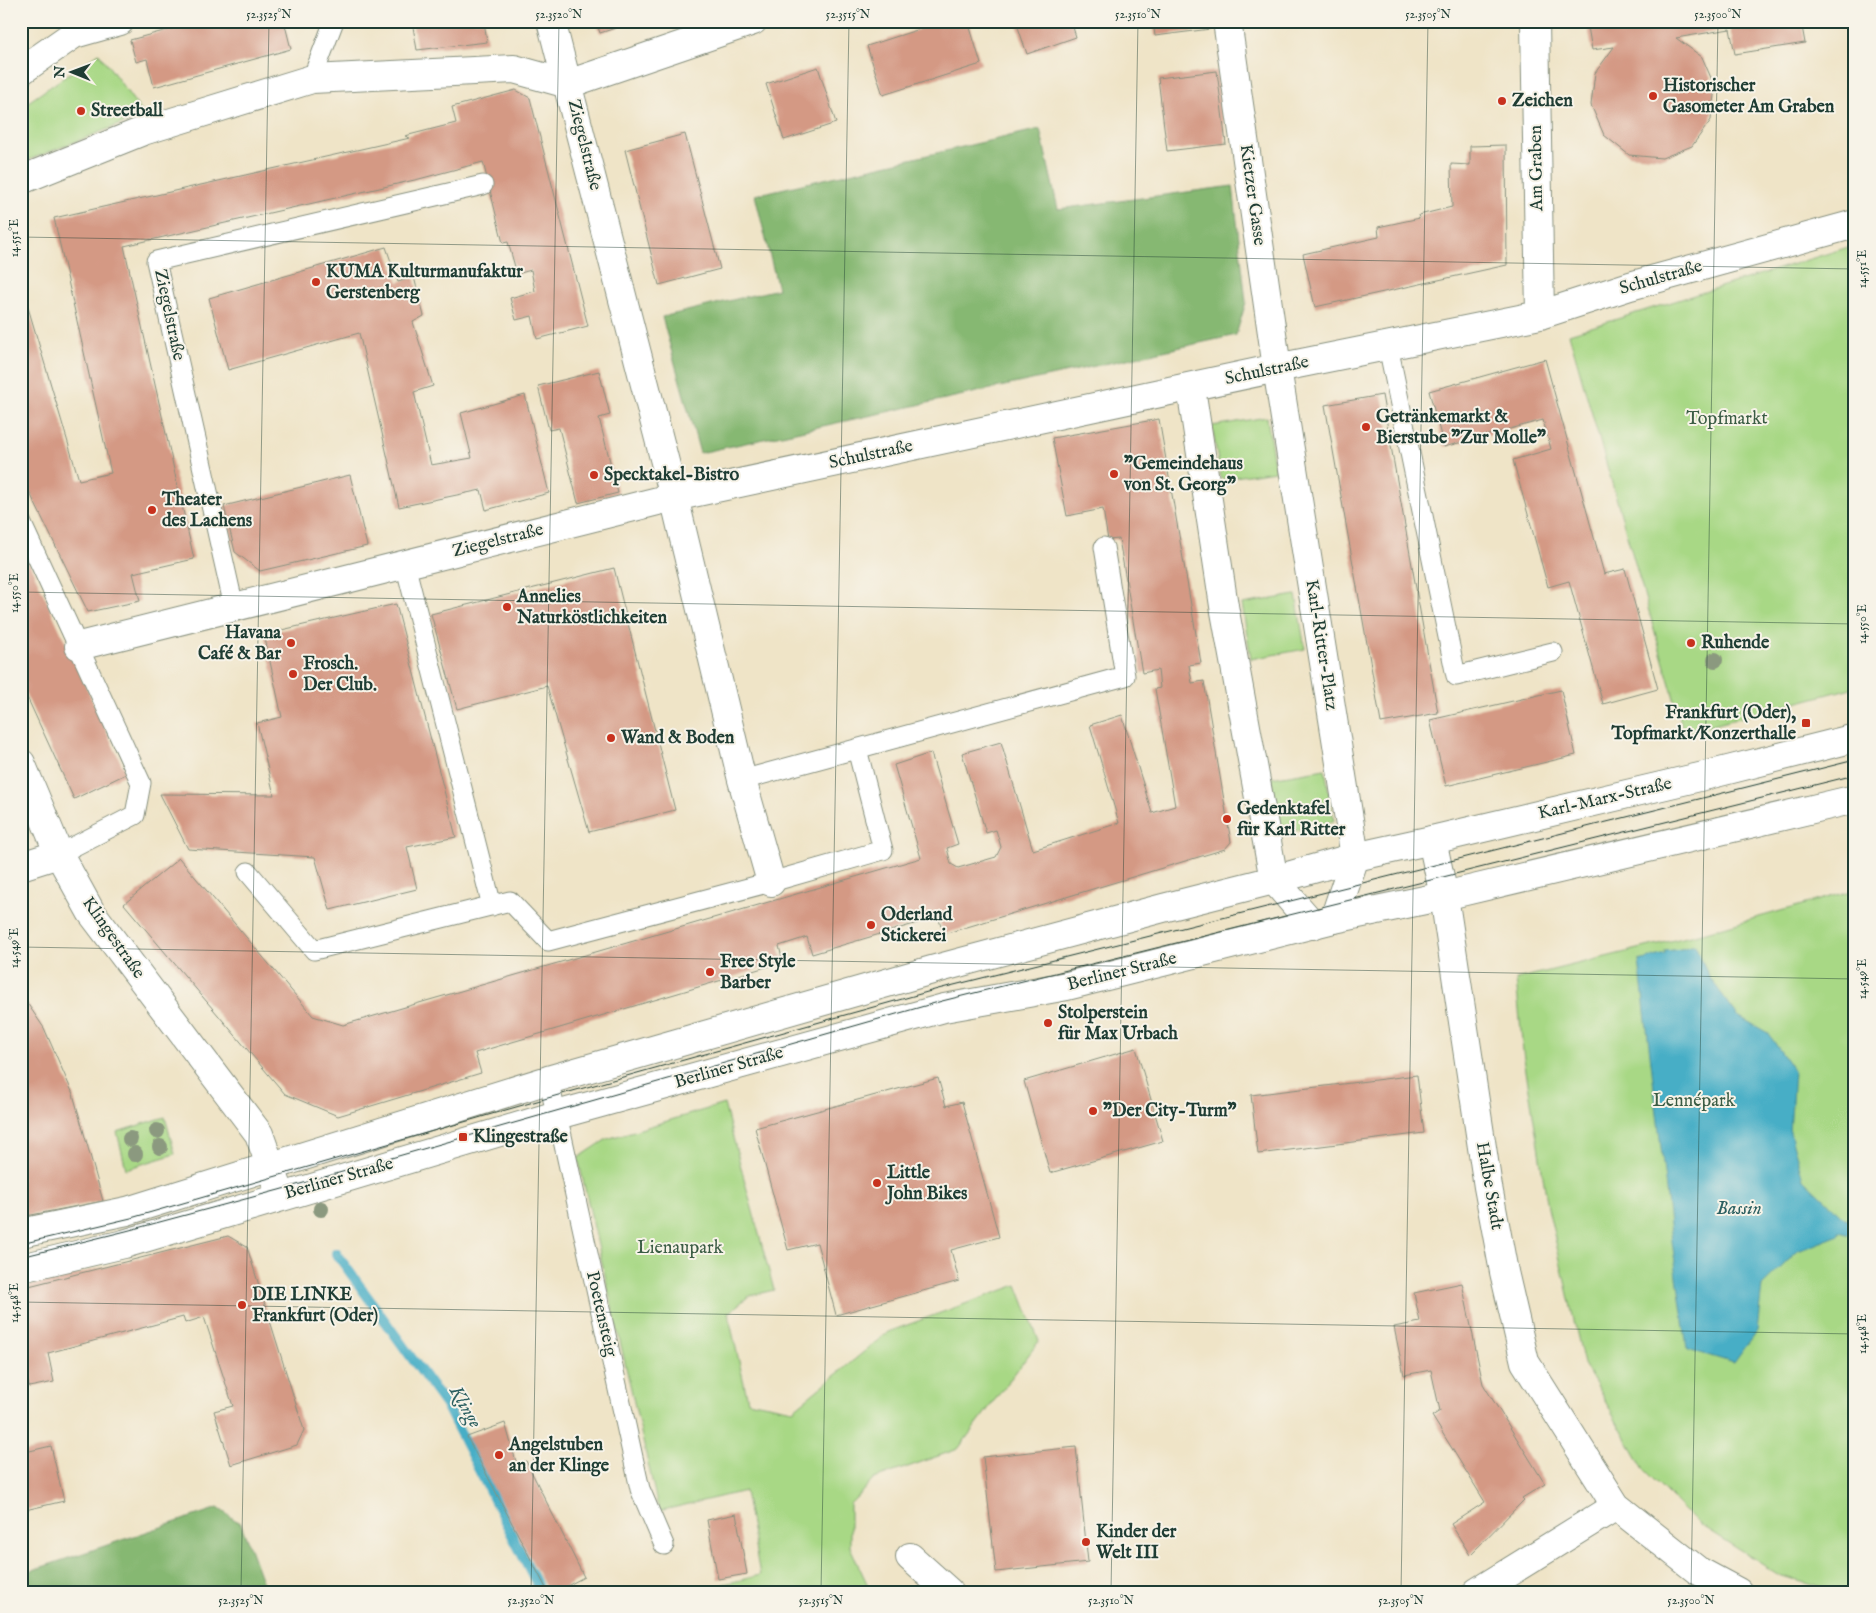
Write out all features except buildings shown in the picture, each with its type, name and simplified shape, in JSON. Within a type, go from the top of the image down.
[{"type":"street","points":[[21,71],[74,34],[120,21]]},
{"type":"street","name":"Ziegelstraße","points":[[551,21],[674,497],[742,780],[772,882]]},
{"type":"street","points":[[568,84],[753,21]]},
{"type":"street","name":"Kietzer Gasse","points":[[1227,21],[1277,368]]},
{"type":"street","name":"Am Graben","points":[[1535,21],[1540,315]]},
{"type":"street","name":"Ziegelstraße","points":[[21,180],[143,131],[312,79],[514,69],[568,84]]},
{"type":"street","name":"Schulstraße","points":[[674,497],[1191,388],[1277,368],[1540,315],[1630,286],[1855,224]]},
{"type":"street","name":"Karl-Ritter-Platz","points":[[1277,368],[1355,857],[1324,922]]},
{"type":"street","points":[[1191,388],[1224,606],[1274,880],[1324,922]]},
{"type":"street","name":"Ziegelstraße","points":[[79,646],[674,497]]},
{"type":"street","name":"Karl-Marx-Straße","points":[[1355,857],[1708,775],[1855,738]]},
{"type":"street","name":"Klingestraße","points":[[21,763],[60,854],[92,912],[259,1134],[281,1196]]},
{"type":"street","points":[[1444,896],[1855,799]]},
{"type":"street","name":"Halbe Stadt","points":[[1432,840],[1444,896],[1488,1187],[1504,1272],[1526,1362],[1616,1506],[1697,1570],[1738,1592]]},
{"type":"street","points":[[21,866],[60,854]]},
{"type":"street","name":"Berliner Straße","points":[[21,1233],[127,1210],[548,1080],[932,970],[1355,857]]},
{"type":"street","name":"Berliner Straße","points":[[21,1268],[124,1244],[281,1196],[557,1116],[944,1008],[1067,986],[1324,922],[1444,896]]},
{"type":"street","points":[[1478,1592],[1616,1506]]},
{"type":"street","points":[[910,1557],[949,1592]]},
{"type":"lane","points":[[312,79],[334,21]]},
{"type":"lane","name":"Ziegelstraße","points":[[234,607],[156,261],[483,185]]},
{"type":"lane","points":[[1388,346],[1456,676],[1553,652]]},
{"type":"lane","points":[[21,522],[141,783],[135,815],[60,854]]},
{"type":"lane","points":[[742,780],[1125,676],[1104,547]]},
{"type":"lane","points":[[405,564],[492,906]]},
{"type":"lane","points":[[248,872],[314,950],[510,901],[548,941],[772,882],[883,850],[857,749]]},
{"type":"lane","name":"Poetensteig","points":[[548,1080],[640,1489],[664,1546]]},
{"type":"green space","name":"Streetball","points":[[99,53],[144,115],[21,163],[21,107]]},
{"type":"green space","points":[[1040,129],[1058,209],[1233,186],[1246,302],[1236,335],[700,453],[662,317],[778,289],[755,195]]},
{"type":"green space","name":"Topfmarkt","points":[[1855,245],[1855,687],[1684,733],[1569,334]]},
{"type":"green space","points":[[1267,417],[1275,471],[1221,479],[1212,426]]},
{"type":"green space","points":[[1296,595],[1305,649],[1251,659],[1242,604]]},
{"type":"green space","points":[[1325,769],[1334,821],[1281,834],[1271,778]]},
{"type":"green space","name":"Lennépark","points":[[1855,890],[1855,1592],[1834,1592],[1779,1575],[1697,1523],[1644,1470],[1584,1364],[1548,1208],[1523,1052],[1516,979],[1699,934]]},
{"type":"green space","name":"Lienaupark","points":[[724,1104],[774,1290],[749,1296],[728,1313],[748,1401],[793,1410],[888,1332],[1017,1285],[1039,1341],[958,1449],[874,1479],[850,1504],[850,1547],[871,1592],[712,1592],[717,1586],[760,1575],[745,1491],[659,1511],[578,1158],[607,1139]]},
{"type":"green space","points":[[165,1117],[175,1154],[126,1169],[117,1132]]},
{"type":"green space","points":[[218,1508],[241,1524],[266,1592],[21,1592],[21,1574]]},
{"type":"water","name":"Bassin","points":[[1695,945],[1710,978],[1738,1016],[1768,1033],[1794,1071],[1790,1133],[1803,1179],[1844,1218],[1855,1221],[1855,1236],[1839,1232],[1839,1235],[1798,1251],[1762,1286],[1757,1331],[1734,1363],[1687,1349],[1672,1241],[1639,961],[1665,954],[1665,951]]},
{"type":"waterway","name":"Klinge","points":[[336,1253],[447,1407],[541,1592]]},
{"type":"tram line","points":[[21,1244],[131,1218],[537,1101],[938,989],[1855,760]]},
{"type":"tram line","points":[[21,1257],[279,1190],[942,1001],[1855,775]]},
{"type":"place","name":"Historischer Gasometer Am Graben","points":[[1653,96]]},
{"type":"place","name":"Zeichen","points":[[1502,101]]},
{"type":"place","name":"Streetball","points":[[81,111]]},
{"type":"place","name":"KUMA Kulturmanufaktur Gerstenberg","points":[[316,282]]},
{"type":"place","name":"Getränkemarkt & Bierstube \"Zur Molle\"","points":[[1366,427]]},
{"type":"place","name":"\"Gemeindehaus von St. Georg\"","points":[[1114,474]]},
{"type":"place","name":"Specktakel-Bistro","points":[[594,475]]},
{"type":"place","name":"Theater des Lachens","points":[[152,510]]},
{"type":"place","name":"Annelies Naturköstlichkeiten","points":[[507,607]]},
{"type":"place","name":"Havana Café & Bar","points":[[291,643]]},
{"type":"place","name":"Ruhende","points":[[1691,643]]},
{"type":"place","name":"Frosch. Der Club.","points":[[293,674]]},
{"type":"place","name":"Frankfurt (Oder), Topfmarkt/Konzerthalle","points":[[1806,723]]},
{"type":"place","name":"Wand & Boden","points":[[611,738]]},
{"type":"place","name":"Gedenktafel für Karl Ritter","points":[[1227,819]]},
{"type":"place","name":"Oderland Stickerei","points":[[871,925]]},
{"type":"place","name":"Free Style Barber","points":[[710,972]]},
{"type":"place","name":"Stolperstein für Max Urbach","points":[[1048,1023]]},
{"type":"place","name":"\"Der City-Turm\"","points":[[1093,1111]]},
{"type":"place","name":"Klingestraße","points":[[463,1137]]},
{"type":"place","name":"Little John Bikes","points":[[877,1183]]},
{"type":"place","name":"DIE LINKE Frankfurt (Oder)","points":[[242,1305]]},
{"type":"place","name":"Angelstuben an der Klinge","points":[[499,1455]]},
{"type":"place","name":"Kinder der Welt III","points":[[1086,1542]]}]
